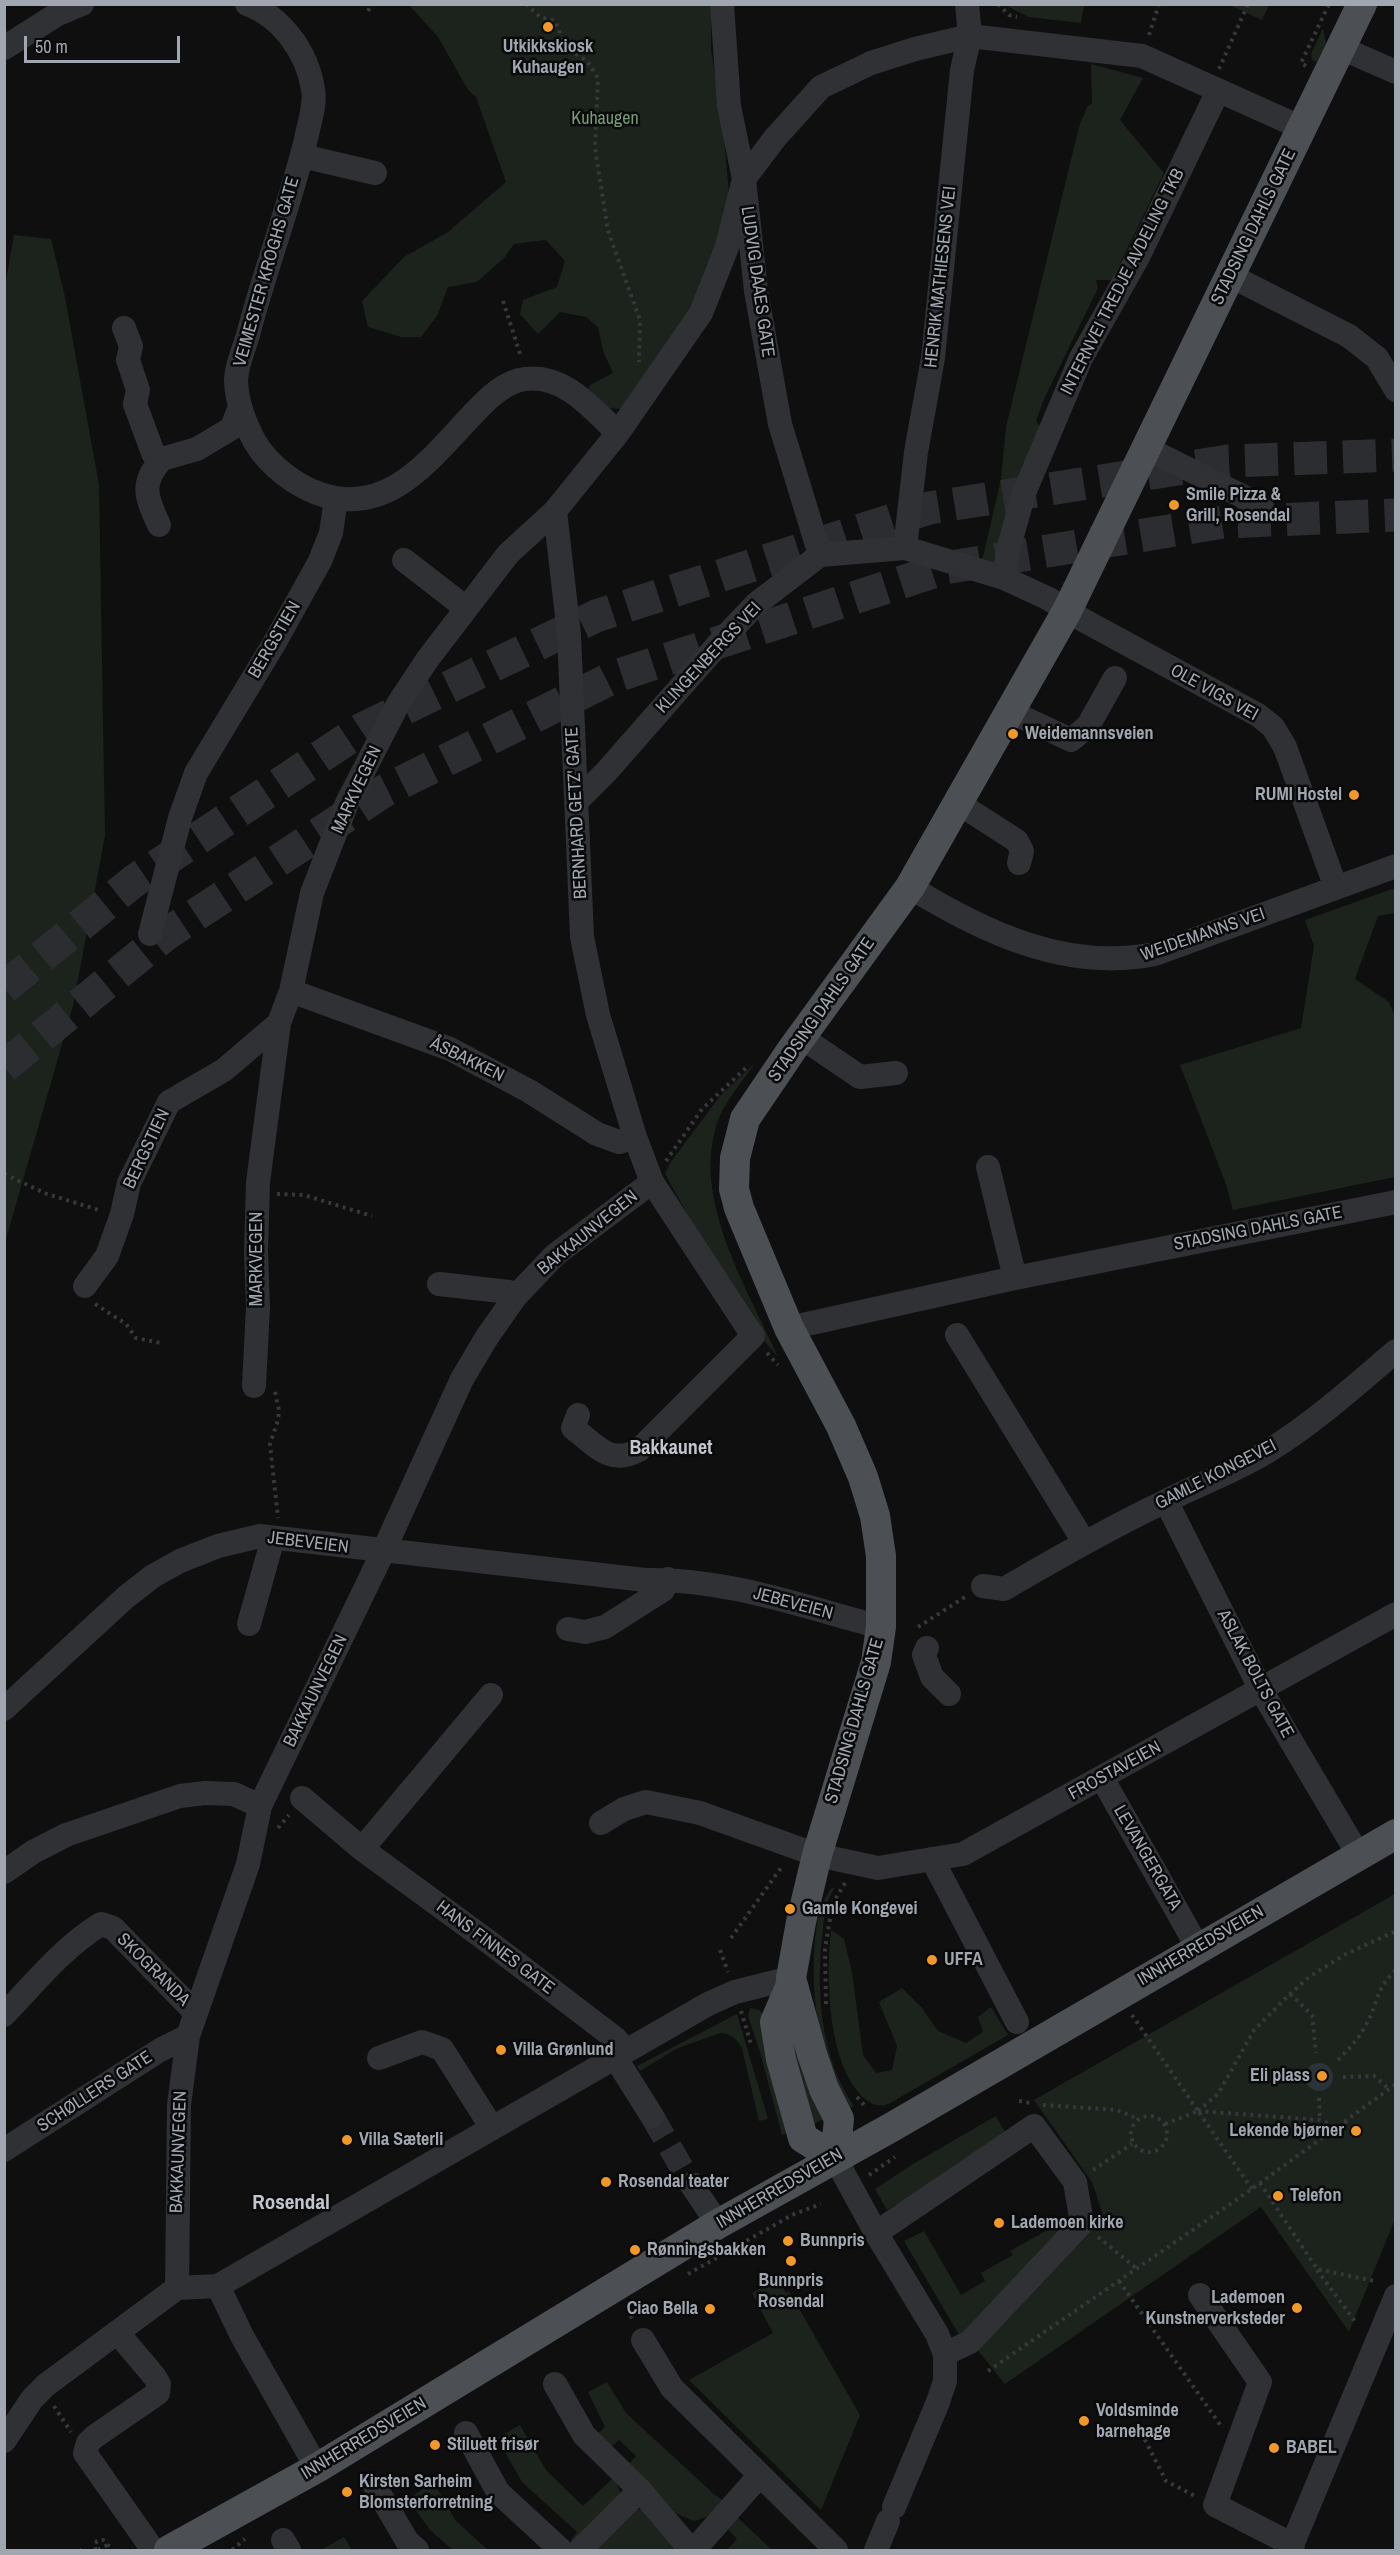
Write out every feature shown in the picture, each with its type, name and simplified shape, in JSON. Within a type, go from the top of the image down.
[{"type":"main road","name":"STADSING DAHLS GATE","points":[[835,2158],[803,2138],[784,2070],[775,2022],[791,1982],[801,1922],[806,1851],[876,1662],[881,1627],[881,1556],[875,1516],[863,1477],[841,1426],[789,1328],[745,1226],[734,1189],[735,1158],[746,1119],[797,1042],[910,887],[1067,610],[1362,4]]},
{"type":"main road","name":"INNHERREDSVEIEN","points":[[181,2548],[718,2224],[1395,1834]]},
{"type":"street","points":[[4,48],[56,15],[82,4]]},
{"type":"street","name":"VEIMESTER KROGHS GATE","points":[[248,4],[259,9],[287,30],[303,58],[313,89],[302,156],[259,294],[236,378],[239,410],[256,444],[279,470],[307,490],[336,499],[361,500],[388,492],[414,474],[485,402],[506,385],[524,379]]},
{"type":"street","name":"LUDVIG DAAES GATE","points":[[722,4],[729,106],[744,179],[756,291],[780,424],[820,555]]},
{"type":"street","name":"HENRIK MATHIESENS VEI","points":[[904,548],[916,452],[933,358],[962,70],[970,36],[967,4]]},
{"type":"street","points":[[555,511],[618,433],[701,313],[727,247],[744,179],[775,138],[821,87],[870,63],[970,36],[1142,56],[1302,128]]},
{"type":"street","points":[[1341,48],[1395,72]]},
{"type":"street","name":"INTERNVEI TREDJE AVDELING TKB","points":[[1004,578],[1008,550],[1024,493],[1081,358],[1138,257],[1218,91]]},
{"type":"street","name":"VEIMESTER KROGHS GATE","points":[[302,156],[375,173]]},
{"type":"street","points":[[1231,276],[1349,336],[1377,358],[1395,390]]},
{"type":"street","points":[[124,328],[131,346],[128,360],[138,390],[135,404],[153,453],[162,459]]},
{"type":"street","points":[[524,379],[543,379],[566,387],[618,433]]},
{"type":"street","points":[[159,525],[148,500],[147,481],[152,470],[162,459],[197,449],[232,428],[239,410]]},
{"type":"street","points":[[1146,448],[1262,506]]},
{"type":"street","name":"BERGSTIEN","points":[[150,934],[180,818],[196,773],[275,642],[320,561],[330,533],[336,499]]},
{"type":"street","name":"MARKVEGEN","points":[[255,1377],[258,1307],[256,1252],[258,1182],[279,1023],[291,992],[295,964],[312,893],[347,803],[398,704],[427,660],[508,554],[555,511]]},
{"type":"street","name":"BERNHARD GETZ' GATE","points":[[555,511],[569,634],[582,937],[598,1015],[635,1137],[652,1182],[753,1336]]},
{"type":"street","points":[[820,555],[904,548],[1004,578],[1067,610]]},
{"type":"street","name":"KLINGENBERGS VEI","points":[[576,801],[607,771],[756,604],[820,555]]},
{"type":"street","points":[[404,560],[466,608]]},
{"type":"street","name":"OLE VIGS VEI","points":[[1067,610],[1258,715],[1273,727],[1285,747],[1336,888]]},
{"type":"street","points":[[1010,711],[1071,740],[1088,726],[1115,678]]},
{"type":"street","points":[[958,803],[1017,841],[1022,851],[1019,863]]},
{"type":"street","name":"WEIDEMANNS VEI","points":[[910,887],[1004,938],[1047,950],[1107,960],[1131,959],[1155,954],[1395,866]]},
{"type":"street","points":[[222,1053],[252,1029],[275,1002],[291,992]]},
{"type":"street","name":"ÅSBAKKEN","points":[[291,992],[450,1049],[529,1091],[597,1134],[619,1142],[635,1137]]},
{"type":"street","name":"BERGSTIEN","points":[[85,1286],[107,1256],[129,1183],[169,1102],[224,1070],[279,1023]]},
{"type":"street","points":[[797,1042],[860,1077],[896,1073]]},
{"type":"street","points":[[797,1042],[850,1086]]},
{"type":"street","points":[[988,1167],[1015,1278]]},
{"type":"street","name":"BAKKAUNVEGEN","points":[[177,2288],[179,2105],[188,2036],[248,1864],[260,1806],[383,1552],[462,1379],[515,1297],[555,1255],[652,1182]]},
{"type":"street","name":"STADSING DAHLS GATE","points":[[789,1328],[1015,1278],[1395,1202]]},
{"type":"street","points":[[439,1284],[508,1292],[515,1297]]},
{"type":"street","points":[[957,1335],[1084,1542]]},
{"type":"street","points":[[578,1415],[573,1428],[611,1456],[627,1456],[639,1450],[753,1336]]},
{"type":"street","name":"GAMLE KONGEVEI","points":[[982,1586],[1004,1589],[1084,1542],[1218,1478],[1270,1450],[1314,1418],[1395,1351]]},
{"type":"street","name":"ASLAK BOLTS GATE","points":[[1166,1501],[1261,1690],[1352,1844]]},
{"type":"street","name":"JEBEVEIEN","points":[[4,1709],[126,1597],[153,1576],[180,1561],[219,1546],[260,1536],[383,1552],[513,1564],[645,1580],[696,1582],[749,1592],[881,1627]]},
{"type":"street","points":[[249,1624],[273,1538]]},
{"type":"street","points":[[568,1629],[585,1632],[605,1627],[663,1590],[668,1580]]},
{"type":"street","name":"FROSTAVEIEN","points":[[601,1823],[624,1809],[646,1802],[700,1813],[806,1851],[878,1869],[963,1854],[1395,1614]]},
{"type":"street","points":[[920,1639],[932,1677],[949,1694]]},
{"type":"street","points":[[362,1849],[491,1695]]},
{"type":"street","name":"LEVANGERGATA","points":[[1102,1778],[1193,1939]]},
{"type":"street","points":[[4,1872],[33,1852],[66,1835],[180,1796],[205,1793],[234,1794],[260,1806]]},
{"type":"street","name":"HANS FINNES GATE","points":[[302,1798],[362,1849],[616,2039],[620,2054],[652,2116]]},
{"type":"street","points":[[932,1859],[1017,2022]]},
{"type":"street","name":"SKOGRANDA","points":[[4,2015],[61,1953],[82,1935],[101,1924],[113,1928],[196,2013]]},
{"type":"street","points":[[4,2441],[32,2399],[46,2385],[177,2288],[218,2286],[708,2004],[735,1992],[791,1982]]},
{"type":"street","name":"SCHØLLERS GATE","points":[[4,2150],[160,2050],[188,2036]]},
{"type":"street","points":[[379,2058],[422,2042],[442,2049],[492,2128]]},
{"type":"street","points":[[876,2234],[1034,2126],[1075,2182],[1082,2223],[970,2342],[945,2354]]},
{"type":"street","points":[[835,2158],[876,2234],[937,2334],[945,2354],[945,2381],[876,2550]]},
{"type":"street","points":[[691,2184],[718,2224]]},
{"type":"street","points":[[218,2286],[242,2336],[317,2468]]},
{"type":"street","points":[[1200,2295],[1260,2382],[1215,2505],[1292,2548],[1395,2296]]},
{"type":"street","points":[[117,2332],[154,2376],[159,2384],[158,2393],[94,2437],[88,2443],[85,2453],[153,2550]]},
{"type":"street","points":[[643,2340],[672,2388],[836,2550]]},
{"type":"street","points":[[555,2384],[584,2435],[640,2490],[693,2550],[760,2475]]},
{"type":"street","points":[[466,2433],[498,2492],[561,2550]]},
{"type":"street","points":[[375,2486],[407,2541],[417,2550]]},
{"type":"street","points":[[580,2550],[640,2490]]},
{"type":"path","points":[[368,11],[372,4]]},
{"type":"path","points":[[526,4],[540,17],[555,21],[567,49],[587,62],[598,78],[595,148],[609,231],[640,320],[638,405]]},
{"type":"path","points":[[998,4],[1009,15],[1020,18]]},
{"type":"path","points":[[1148,40],[1159,4]]},
{"type":"path","points":[[1228,51],[1248,4]]},
{"type":"path","points":[[1301,63],[1329,4]]},
{"type":"path","points":[[504,301],[517,340],[524,379]]},
{"type":"path","points":[[652,1182],[702,1109],[736,1075],[752,1064]]},
{"type":"path","points":[[4,1174],[47,1194],[120,1219]]},
{"type":"path","points":[[275,1194],[285,1192],[304,1195],[372,1216]]},
{"type":"path","points":[[85,1286],[88,1299],[126,1324],[136,1338],[160,1342]]},
{"type":"path","points":[[753,1336],[783,1371]]},
{"type":"path","points":[[255,1377],[268,1376],[279,1410],[270,1444],[280,1528],[273,1538]]},
{"type":"path","points":[[920,1639],[982,1586]]},
{"type":"path","points":[[731,1938],[806,1851]]},
{"type":"path","points":[[826,2010],[825,1949],[833,1904],[847,1881]]},
{"type":"path","points":[[1165,2124],[1198,2111],[1218,2094],[1254,2031],[1309,1977],[1344,1955],[1395,1931]]},
{"type":"path","points":[[720,1950],[729,1977]]},
{"type":"path","points":[[1338,2060],[1357,2041],[1368,2022],[1378,1990],[1395,1970]]},
{"type":"path","points":[[1290,1994],[1312,2015],[1316,2053]]},
{"type":"path","points":[[1131,2015],[1252,2189]]},
{"type":"path","points":[[1342,2077],[1374,2076],[1389,2089]]},
{"type":"path","points":[[988,2371],[1252,2189],[1395,2084]]},
{"type":"path","points":[[850,2089],[865,2106]]},
{"type":"path","points":[[1319,2098],[1320,2120]]},
{"type":"path","points":[[1019,2101],[1117,2110],[1138,2119]]},
{"type":"path","points":[[1198,2111],[1320,2120],[1337,2127]]},
{"type":"path","points":[[1152,2115],[1165,2124],[1167,2138],[1160,2150],[1144,2153],[1132,2144],[1130,2130],[1138,2119],[1152,2115]]},
{"type":"path","points":[[1345,2121],[1351,2128]]},
{"type":"path","points":[[1075,2182],[1132,2144]]},
{"type":"path","points":[[1260,2183],[1357,2324]]},
{"type":"path","points":[[1082,2223],[1137,2269]]},
{"type":"path","points":[[1317,2269],[1374,2281]]},
{"type":"path","points":[[1119,2281],[1235,2446]]},
{"type":"path","points":[[46,2385],[55,2407],[85,2453]]},
{"type":"path","points":[[1138,2426],[1166,2481],[1195,2496]]},
{"type":"path","points":[[109,2544],[97,2550],[94,2546],[97,2541],[103,2540],[109,2544],[113,2550]]},
{"type":"green space","name":"Kuhaugen","points":[[409,5],[711,5],[711,49],[724,137],[730,205],[694,309],[622,409],[606,408],[587,393],[590,385],[613,373],[603,351],[598,327],[586,317],[560,312],[538,334],[520,314],[523,300],[557,287],[565,261],[546,240],[514,244],[504,258],[477,282],[448,287],[437,316],[421,337],[401,337],[368,327],[362,301],[404,257],[448,232],[506,182],[476,97],[468,90],[438,37]]},
{"type":"green space","points":[[1005,5],[1084,5],[1081,23],[1028,17]]},
{"type":"green space","points":[[1230,5],[1269,5],[1262,20]]},
{"type":"green space","points":[[1323,28],[1326,43],[1317,62],[1312,60],[1311,54]]},
{"type":"green space","points":[[1091,64],[1143,78],[1120,120],[1164,173],[1112,280],[1096,280],[1098,288],[1044,399],[1036,421],[1044,432],[1003,564],[982,561],[1001,479],[1006,427],[1079,127],[1087,107],[1092,103]]},
{"type":"green space","points":[[14,235],[51,239],[65,297],[99,485],[105,836],[73,1006],[6,1239],[4,292]]},
{"type":"green space","points":[[1395,888],[1395,913],[1378,916],[1355,979],[1389,1002],[1395,1016],[1395,1177],[1233,1210],[1226,1184],[1180,1065],[1301,1028],[1314,946],[1305,920]]},
{"type":"green space","points":[[755,1063],[727,1103],[718,1121],[711,1159],[712,1188],[728,1247],[778,1357],[758,1334],[754,1315],[695,1228],[665,1174],[670,1163],[720,1096]]},
{"type":"green space","points":[[833,1887],[823,1925],[820,1959],[821,2003],[828,2047],[834,2068],[854,2106],[850,2108],[842,2097],[821,2040],[814,1983],[815,1938],[819,1917],[824,1900]]},
{"type":"green space","points":[[1395,1894],[1395,2219],[1349,2332],[1261,2207],[1005,2384],[975,2347],[1083,2237],[1102,2212],[1092,2182],[1034,2100]]},
{"type":"green space","points":[[831,1930],[844,1939],[852,1972],[863,2055],[876,2073],[892,2070],[897,2046],[879,2002],[902,1988],[922,2008],[938,2031],[966,2043],[983,2032],[978,2017],[991,2007],[1008,2035],[890,2103],[874,2104],[864,2098],[852,2083],[836,2042],[829,1995]]},
{"type":"green space","points":[[750,2008],[759,2010],[765,2016],[786,2134],[782,2135],[748,2016]]},
{"type":"green space","points":[[737,2014],[768,2119],[759,2121],[742,2048],[727,2034],[720,2033],[676,2049],[640,2071],[637,2066]]},
{"type":"green space","points":[[792,2014],[824,2119],[813,2124],[791,2050]]},
{"type":"green space","points":[[996,2116],[1008,2138],[887,2210],[875,2189]]},
{"type":"green space","points":[[1069,2218],[1076,2229],[970,2342],[958,2333],[904,2241],[924,2231],[961,2295],[985,2281],[981,2273],[1013,2255],[1010,2251]]},
{"type":"green space","points":[[778,2278],[786,2293],[789,2291],[860,2415],[821,2510],[689,2380],[773,2333],[752,2293]]},
{"type":"green space","points":[[607,2382],[626,2413],[723,2500],[709,2516],[694,2521],[677,2514],[627,2466],[636,2456],[619,2440],[609,2449],[595,2436],[605,2427],[588,2392]]},
{"type":"green space","points":[[520,2425],[546,2470],[583,2506],[614,2477],[620,2492],[619,2499],[577,2541],[570,2541],[577,2532],[522,2482],[497,2438]]},
{"type":"green space","points":[[433,2481],[456,2521],[488,2550],[453,2550],[431,2531],[408,2500]]},
{"type":"green space","points":[[644,2509],[678,2550],[596,2550],[635,2510]]},
{"type":"green space","points":[[735,2515],[772,2550],[727,2550],[737,2539],[724,2525]]},
{"type":"green space","points":[[344,2537],[352,2550],[321,2550]]},
{"type":"shaded area","points":[[1319,2063],[1329,2067],[1333,2077],[1329,2087],[1319,2091],[1309,2087],[1305,2077],[1309,2067]]},
{"type":"tunnel","points":[[4,988],[134,881],[362,729],[596,616],[929,508],[1228,461],[1396,455]]},
{"type":"tunnel","points":[[4,1067],[165,935],[384,791],[616,676],[945,568],[1223,522],[1396,515]]},
{"type":"tunnel","points":[[652,2116],[691,2184]]},
{"type":"place","name":"Utkikkskiosk Kuhaugen","points":[[548,27]]},
{"type":"place","name":"Smile Pizza & Grill, Rosendal","points":[[1174,505]]},
{"type":"place","name":"Weidemannsveien","points":[[1013,734]]},
{"type":"place","name":"RUMI Hostel","points":[[1354,795]]},
{"type":"place","name":"Gamle Kongevei","points":[[790,1909]]},
{"type":"place","name":"UFFA","points":[[932,1960]]},
{"type":"place","name":"Villa Grønlund","points":[[501,2050]]},
{"type":"place","name":"Eli plass","points":[[1322,2076]]},
{"type":"place","name":"Lekende bjørner","points":[[1356,2131]]},
{"type":"place","name":"Villa Sæterli","points":[[347,2140]]},
{"type":"place","name":"Rosendal teater","points":[[606,2182]]},
{"type":"place","name":"Telefon","points":[[1278,2196]]},
{"type":"place","name":"Lademoen kirke","points":[[999,2223]]},
{"type":"place","name":"Bunnpris","points":[[788,2241]]},
{"type":"place","name":"Rønningsbakken","points":[[635,2250]]},
{"type":"place","name":"Bunnpris Rosendal","points":[[791,2261]]},
{"type":"place","name":"Lademoen Kunstnerverksteder","points":[[1297,2308]]},
{"type":"place","name":"Ciao Bella","points":[[710,2309]]},
{"type":"place","name":"Voldsminde barnehage","points":[[1084,2421]]},
{"type":"place","name":"Stiluett frisør","points":[[435,2445]]},
{"type":"place","name":"BABEL","points":[[1274,2448]]},
{"type":"place","name":"Kirsten Sarheim Blomsterforretning","points":[[347,2492]]},
{"type":"district","name":"Bakkaunet","points":[[671,1449]]},
{"type":"district","name":"Rosendal","points":[[291,2203]]}]
